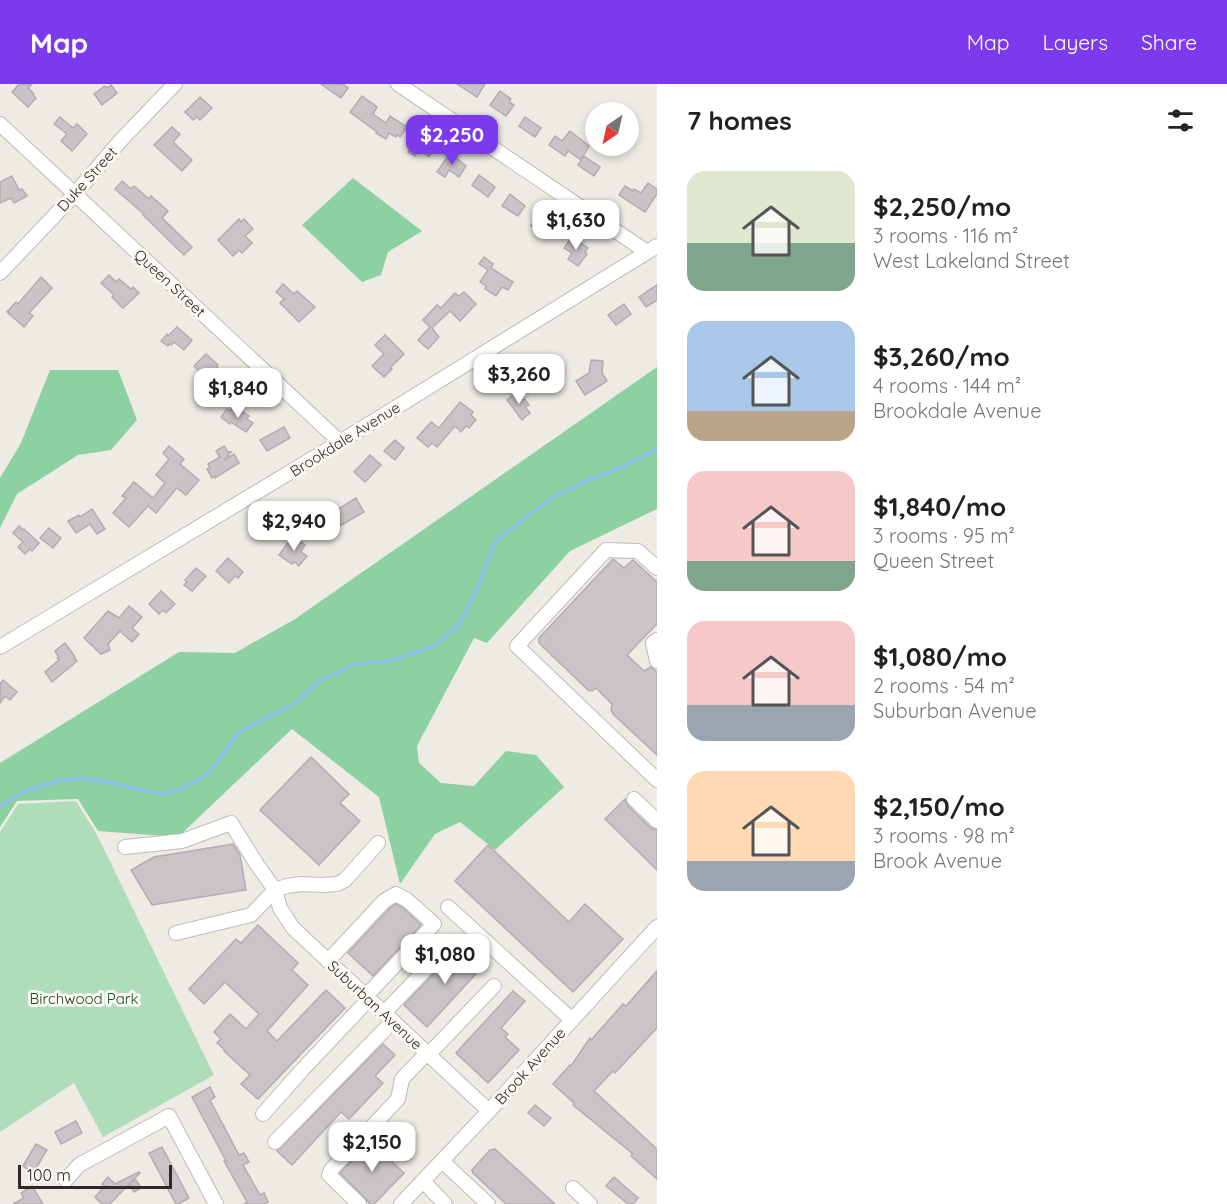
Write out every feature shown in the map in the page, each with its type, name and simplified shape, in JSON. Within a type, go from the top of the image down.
[{"type":"street","name":"Duke Street","points":[[0,273],[175,84]]},
{"type":"street","points":[[398,84],[652,249]]},
{"type":"street","name":"Queen Street","points":[[0,124],[340,442]]},
{"type":"street","name":"Brookdale Avenue","points":[[0,647],[340,442],[652,249]]},
{"type":"street","points":[[657,568],[638,551],[606,550],[517,646],[657,780]]},
{"type":"street","points":[[657,639],[653,643],[657,661]]},
{"type":"street","points":[[634,799],[657,821]]},
{"type":"street","name":"Suburban Avenue","points":[[125,848],[182,841],[231,823],[275,890],[280,908],[293,928],[489,1111]]},
{"type":"street","points":[[176,933],[251,915],[275,890],[287,886],[337,884],[345,880],[378,843]]},
{"type":"street","points":[[263,1114],[434,924],[407,900],[396,894],[384,901],[328,961]]},
{"type":"street","points":[[448,908],[572,1020]]},
{"type":"street","name":"Brook Avenue","points":[[401,1204],[657,927]]},
{"type":"street","points":[[275,1142],[388,1017],[450,944]]},
{"type":"street","points":[[358,1204],[329,1175],[331,1170],[398,1099],[402,1079],[494,986]]},
{"type":"street","points":[[66,1180],[79,1165],[169,1116],[216,1204]]},
{"type":"street","points":[[442,1161],[488,1204]]},
{"type":"street","points":[[423,1181],[445,1204]]},
{"type":"street","points":[[573,1188],[590,1204]]},
{"type":"green space","points":[[353,178],[422,231],[388,252],[381,275],[362,282],[302,225]]},
{"type":"green space","points":[[657,367],[657,509],[570,551],[487,643],[474,638],[417,746],[419,763],[441,783],[474,786],[506,751],[536,755],[564,787],[495,850],[460,822],[435,834],[400,884],[379,797],[292,729],[178,837],[98,831],[78,799],[17,801],[0,827],[0,763],[179,652],[235,653],[295,619]]},
{"type":"green space","points":[[50,370],[118,370],[137,420],[111,450],[78,455],[17,494],[0,528],[0,478],[21,443]]},
{"type":"green space","name":"Birchwood Park","points":[[76,801],[96,833],[214,1075],[103,1137],[74,1083],[0,1132],[0,832],[18,804]]},
{"type":"building","points":[[19,84],[32,84],[28,88],[36,98],[28,107],[12,92]]},
{"type":"building","points":[[321,84],[343,84],[348,88],[341,98]]},
{"type":"building","points":[[457,84],[485,84],[477,97]]},
{"type":"building","points":[[111,85],[117,93],[102,105],[94,94],[105,86],[107,88]]},
{"type":"building","points":[[500,91],[511,99],[509,102],[514,105],[506,116],[490,105]]},
{"type":"building","points":[[362,96],[377,107],[373,114],[386,123],[390,116],[407,127],[400,137],[389,133],[386,139],[350,112]]},
{"type":"building","points":[[200,97],[212,108],[200,120],[197,117],[193,120],[185,112]]},
{"type":"building","points":[[60,117],[73,128],[77,124],[87,134],[72,151],[61,141],[67,134],[54,124]]},
{"type":"building","points":[[525,117],[541,128],[535,137],[519,126]]},
{"type":"building","points":[[172,127],[180,134],[173,142],[192,160],[182,171],[154,145]]},
{"type":"building","points":[[570,131],[585,143],[585,153],[581,160],[568,151],[565,156],[549,145],[555,136],[562,141]]},
{"type":"building","points":[[421,134],[437,145],[429,157],[419,150],[415,156],[408,152]]},
{"type":"building","points":[[450,153],[466,166],[459,177],[449,170],[445,177],[437,172]]},
{"type":"building","points":[[584,156],[600,167],[594,176],[578,165]]},
{"type":"building","points":[[479,175],[495,187],[488,197],[472,185]]},
{"type":"building","points":[[12,176],[19,190],[22,189],[27,196],[14,203],[11,198],[0,203],[0,182]]},
{"type":"building","points":[[122,181],[131,189],[134,186],[149,199],[151,196],[168,211],[162,218],[192,247],[184,255],[144,214],[115,189]]},
{"type":"building","points":[[648,183],[657,189],[657,194],[645,212],[619,195],[625,186],[641,193]]},
{"type":"building","points":[[510,194],[525,206],[518,216],[502,206]]},
{"type":"building","points":[[538,215],[554,226],[548,236],[531,226]]},
{"type":"building","points":[[239,219],[241,222],[244,219],[253,229],[245,236],[252,243],[242,253],[239,250],[233,256],[218,240]]},
{"type":"building","points":[[572,237],[588,248],[585,252],[587,254],[578,266],[568,259],[572,253],[564,248]]},
{"type":"building","points":[[484,257],[493,264],[491,268],[513,282],[508,290],[502,287],[496,296],[485,289],[486,286],[480,282],[488,270],[479,264]]},
{"type":"building","points":[[109,275],[116,282],[119,279],[139,293],[123,308],[112,297],[114,295],[101,283]]},
{"type":"building","points":[[41,277],[52,288],[29,313],[33,316],[24,327],[7,312],[16,302],[18,304]]},
{"type":"building","points":[[283,284],[294,294],[297,291],[315,307],[299,322],[280,303],[284,299],[276,292]]},
{"type":"building","points":[[657,285],[657,300],[646,307],[639,297]]},
{"type":"building","points":[[464,292],[476,304],[460,321],[450,311],[432,328],[439,337],[428,349],[418,340],[430,327],[423,320],[437,305],[441,308],[455,293],[459,296]]},
{"type":"building","points":[[624,304],[631,314],[616,325],[608,315]]},
{"type":"building","points":[[177,327],[192,340],[184,350],[174,342],[168,346],[161,341]]},
{"type":"building","points":[[385,335],[404,354],[384,377],[372,366],[384,354],[375,345]]},
{"type":"building","points":[[206,354],[225,375],[214,386],[194,366]]},
{"type":"building","points":[[591,360],[603,361],[602,373],[607,381],[585,395],[576,381],[589,373]]},
{"type":"building","points":[[518,391],[529,405],[525,407],[530,413],[522,420],[507,400]]},
{"type":"building","points":[[460,402],[473,412],[471,415],[476,420],[469,428],[466,426],[461,432],[455,426],[437,447],[432,443],[428,447],[417,438],[431,422],[439,428]]},
{"type":"building","points":[[234,406],[249,416],[247,419],[253,423],[246,432],[221,417],[227,409],[230,411]]},
{"type":"building","points":[[284,427],[290,438],[267,451],[260,440]]},
{"type":"building","points":[[395,440],[404,448],[395,460],[384,451]]},
{"type":"building","points":[[169,446],[184,459],[180,464],[199,480],[186,495],[177,488],[156,513],[148,506],[129,527],[113,513],[126,498],[122,496],[134,482],[153,498],[165,483],[156,475],[169,459],[163,453]]},
{"type":"building","points":[[224,446],[228,452],[231,452],[224,460],[234,454],[239,463],[212,478],[207,469],[210,468],[208,464],[220,457],[216,451]]},
{"type":"building","points":[[370,455],[381,465],[365,482],[354,472]]},
{"type":"building","points":[[356,498],[364,512],[333,530],[334,532],[326,537],[314,518],[327,510],[330,514]]},
{"type":"building","points":[[92,509],[105,529],[97,534],[90,524],[76,533],[68,521]]},
{"type":"building","points":[[19,526],[39,543],[32,551],[30,549],[25,554],[18,547],[23,542],[13,533]]},
{"type":"building","points":[[49,528],[61,538],[53,548],[40,538]]},
{"type":"building","points":[[293,536],[305,545],[301,552],[307,556],[299,566],[279,555]]},
{"type":"building","points":[[228,558],[243,572],[229,583],[216,571]]},
{"type":"building","points":[[613,559],[624,568],[633,560],[657,582],[657,624],[627,655],[644,671],[651,667],[657,672],[657,755],[614,715],[611,710],[612,704],[596,688],[592,691],[588,690],[539,643],[539,638]]},
{"type":"building","points":[[196,568],[206,576],[192,591],[184,585],[187,582],[185,580]]},
{"type":"building","points":[[161,591],[175,604],[166,613],[163,610],[159,614],[149,604]]},
{"type":"building","points":[[129,606],[142,617],[132,628],[139,634],[132,642],[120,631],[108,644],[110,650],[101,654],[84,638],[108,611],[119,618]]},
{"type":"building","points":[[65,643],[77,661],[52,682],[45,672],[59,660],[55,651]]},
{"type":"building","points":[[3,680],[17,692],[10,700],[5,696],[0,703],[0,684]]},
{"type":"building","points":[[311,757],[349,794],[340,803],[360,821],[319,865],[260,810]]},
{"type":"building","points":[[625,799],[628,806],[651,828],[657,830],[657,870],[605,819]]},
{"type":"building","points":[[233,844],[240,855],[246,890],[152,905],[131,870],[154,857]]},
{"type":"building","points":[[488,845],[569,922],[585,904],[623,939],[573,992],[455,881]]},
{"type":"building","points":[[396,904],[421,925],[373,976],[348,953]]},
{"type":"building","points":[[258,925],[298,963],[292,970],[308,985],[267,1031],[277,1041],[326,990],[345,1008],[258,1099],[241,1084],[250,1075],[217,1043],[221,1039],[214,1032],[230,1014],[246,1029],[259,1014],[225,982],[204,1004],[189,989],[236,939],[241,943]]},
{"type":"building","points":[[462,942],[485,964],[427,1027],[404,1005]]},
{"type":"building","points":[[657,971],[657,1028],[615,1073],[613,1071],[594,1091],[657,1149],[657,1179],[631,1156],[633,1154],[573,1105],[574,1103],[553,1084],[571,1066],[590,1038],[591,1040],[623,1004],[626,1006]]},
{"type":"building","points":[[513,991],[525,1001],[501,1028],[508,1034],[505,1037],[519,1050],[488,1083],[456,1053]]},
{"type":"building","points":[[383,1044],[395,1055],[375,1076],[383,1083],[349,1119],[341,1112],[292,1165],[277,1151]]},
{"type":"building","points":[[210,1087],[215,1097],[210,1100],[239,1155],[244,1153],[249,1162],[243,1165],[260,1195],[264,1193],[268,1202],[264,1204],[244,1204],[247,1202],[192,1097]]},
{"type":"building","points":[[535,1105],[551,1118],[544,1126],[528,1113]]},
{"type":"building","points":[[76,1121],[82,1133],[61,1144],[55,1132]]},
{"type":"building","points":[[370,1141],[404,1173],[374,1204],[370,1204],[340,1173]]},
{"type":"building","points":[[36,1144],[47,1150],[33,1173],[23,1166]]},
{"type":"building","points":[[162,1147],[189,1198],[178,1204],[149,1153]]},
{"type":"building","points":[[495,1149],[555,1204],[506,1204],[472,1170],[490,1150]]},
{"type":"building","points":[[139,1172],[130,1183],[136,1180],[141,1188],[134,1192],[129,1184],[110,1204],[102,1204],[95,1197],[105,1186],[102,1184],[108,1177],[115,1184]]},
{"type":"building","points":[[614,1177],[638,1198],[633,1204],[628,1204],[606,1186]]},
{"type":"building","points":[[32,1186],[43,1204],[13,1204],[24,1198],[21,1193]]},
{"type":"waterway","points":[[0,806],[23,792],[57,781],[81,778],[163,794],[182,789],[208,774],[239,732],[295,703],[318,682],[355,664],[391,661],[434,646],[459,625],[497,539],[552,498],[657,449]]}]
